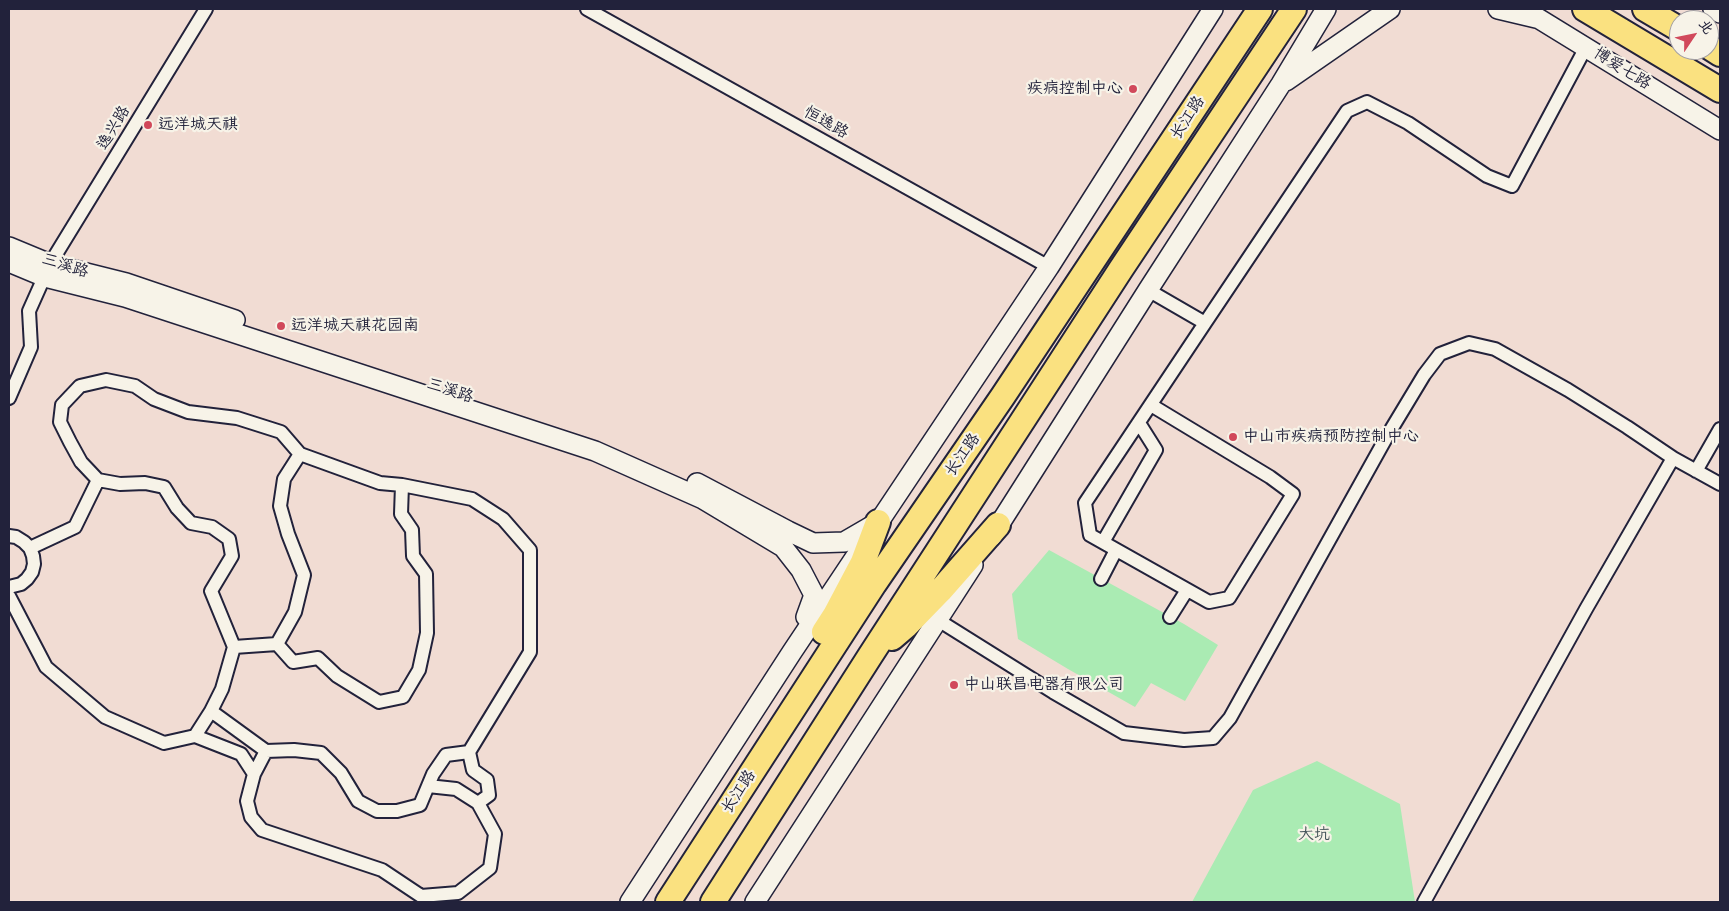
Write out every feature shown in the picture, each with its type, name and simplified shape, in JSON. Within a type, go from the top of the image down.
[{"type":"highway","name":"长江路","points":[[668,902],[874,584],[1003,396],[1260,9]]},
{"type":"highway","name":"长江路","points":[[713,902],[1121,269],[1294,9]]},
{"type":"highway","name":"博爱七路","points":[[1584,9],[1720,90]]},
{"type":"highway","points":[[1645,9],[1669,23]]},
{"type":"highway","points":[[790,713],[794,687],[812,650],[835,615],[863,562],[878,522]]},
{"type":"highway","points":[[870,656],[906,626],[940,591],[998,525]]},
{"type":"main road","points":[[1312,32],[1321,9]]},
{"type":"main road","points":[[755,902],[1281,84],[1326,9]]},
{"type":"main road","points":[[1281,84],[1390,9]]},
{"type":"main road","name":"博爱七路","points":[[1498,9],[1531,14],[1720,130]]},
{"type":"main road","points":[[1714,9],[1720,13]]},
{"type":"main road","name":"长江路","points":[[630,902],[792,652],[1048,266],[1208,13]]},
{"type":"main road","name":"三溪路","points":[[9,247],[48,270],[125,297],[595,451],[703,500],[783,547],[801,570],[814,595],[792,652]]},
{"type":"main road","points":[[9,262],[48,270]]},
{"type":"main road","name":"三溪路","points":[[48,270],[126,284],[597,439],[707,487],[813,543],[844,542],[878,522]]},
{"type":"street","name":"逸兴路","points":[[9,398],[31,347],[29,311],[48,270],[206,9]]},
{"type":"street","name":"恒逸路","points":[[587,9],[1048,266]]},
{"type":"street","points":[[1151,405],[1270,477],[1293,494],[1229,598],[1209,602],[1090,535],[1085,503],[1346,111],[1367,102],[1408,123],[1487,176],[1512,186],[1586,47]]},
{"type":"street","points":[[1148,290],[1205,323]]},
{"type":"street","points":[[938,620],[1053,692],[1124,733],[1184,740],[1212,738],[1230,718],[1386,438],[1424,375],[1440,354],[1469,343],[1495,349],[1568,390],[1673,458],[1720,484]]},
{"type":"street","points":[[195,736],[222,689],[234,647],[211,591],[232,556],[229,539],[212,527],[191,523],[177,508],[164,487],[145,483],[120,484],[98,480],[81,462],[60,422],[62,405],[80,386],[106,380],[135,386],[154,398],[188,412],[237,418],[281,432],[300,454],[380,483],[402,485],[472,500],[503,519],[530,550],[530,652],[469,752],[473,770],[487,780],[489,795],[478,803]]},
{"type":"street","points":[[1103,542],[1156,450],[1139,423]]},
{"type":"street","points":[[1696,471],[1720,429]]},
{"type":"street","points":[[277,644],[295,612],[304,574],[288,534],[280,506],[284,479],[300,454]]},
{"type":"street","points":[[1424,902],[1586,609],[1673,458]]},
{"type":"street","points":[[30,548],[75,527],[98,480]]},
{"type":"street","points":[[277,644],[293,662],[318,658],[337,676],[379,702],[403,697],[419,670],[427,633],[426,574],[413,556],[412,530],[401,514],[402,485]]},
{"type":"street","points":[[9,536],[16,538],[30,548],[34,564],[32,572],[27,579],[21,584],[9,587]]},
{"type":"street","points":[[1101,579],[1116,550]]},
{"type":"street","points":[[1170,617],[1188,590]]},
{"type":"street","points":[[9,596],[46,667],[105,717],[164,743],[195,736],[240,754],[254,774]]},
{"type":"street","points":[[234,647],[277,644]]},
{"type":"street","points":[[211,711],[266,752],[294,750],[321,753],[341,773],[358,801],[377,811],[397,812],[420,805],[433,774],[446,756],[469,752]]},
{"type":"street","points":[[266,752],[254,774],[247,801],[251,817],[262,830],[382,870],[421,896],[458,893],[490,868],[495,834],[478,803],[456,790],[428,786]]},
{"type":"green space","points":[[1049,550],[1184,624],[1218,645],[1185,701],[1151,683],[1135,707],[1018,639],[1012,594]]},
{"type":"green space","name":"大坑","points":[[1317,761],[1400,804],[1415,902],[1192,902],[1253,790]]},
{"type":"place","name":"疾病控制中心","points":[[1133,89]]},
{"type":"place","name":"远洋城天祺","points":[[148,125]]},
{"type":"place","name":"远洋城天祺花园南","points":[[281,326]]},
{"type":"place","name":"中山市疾病预防控制中心","points":[[1233,437]]},
{"type":"place","name":"中山联昌电器有限公司","points":[[954,685]]}]
